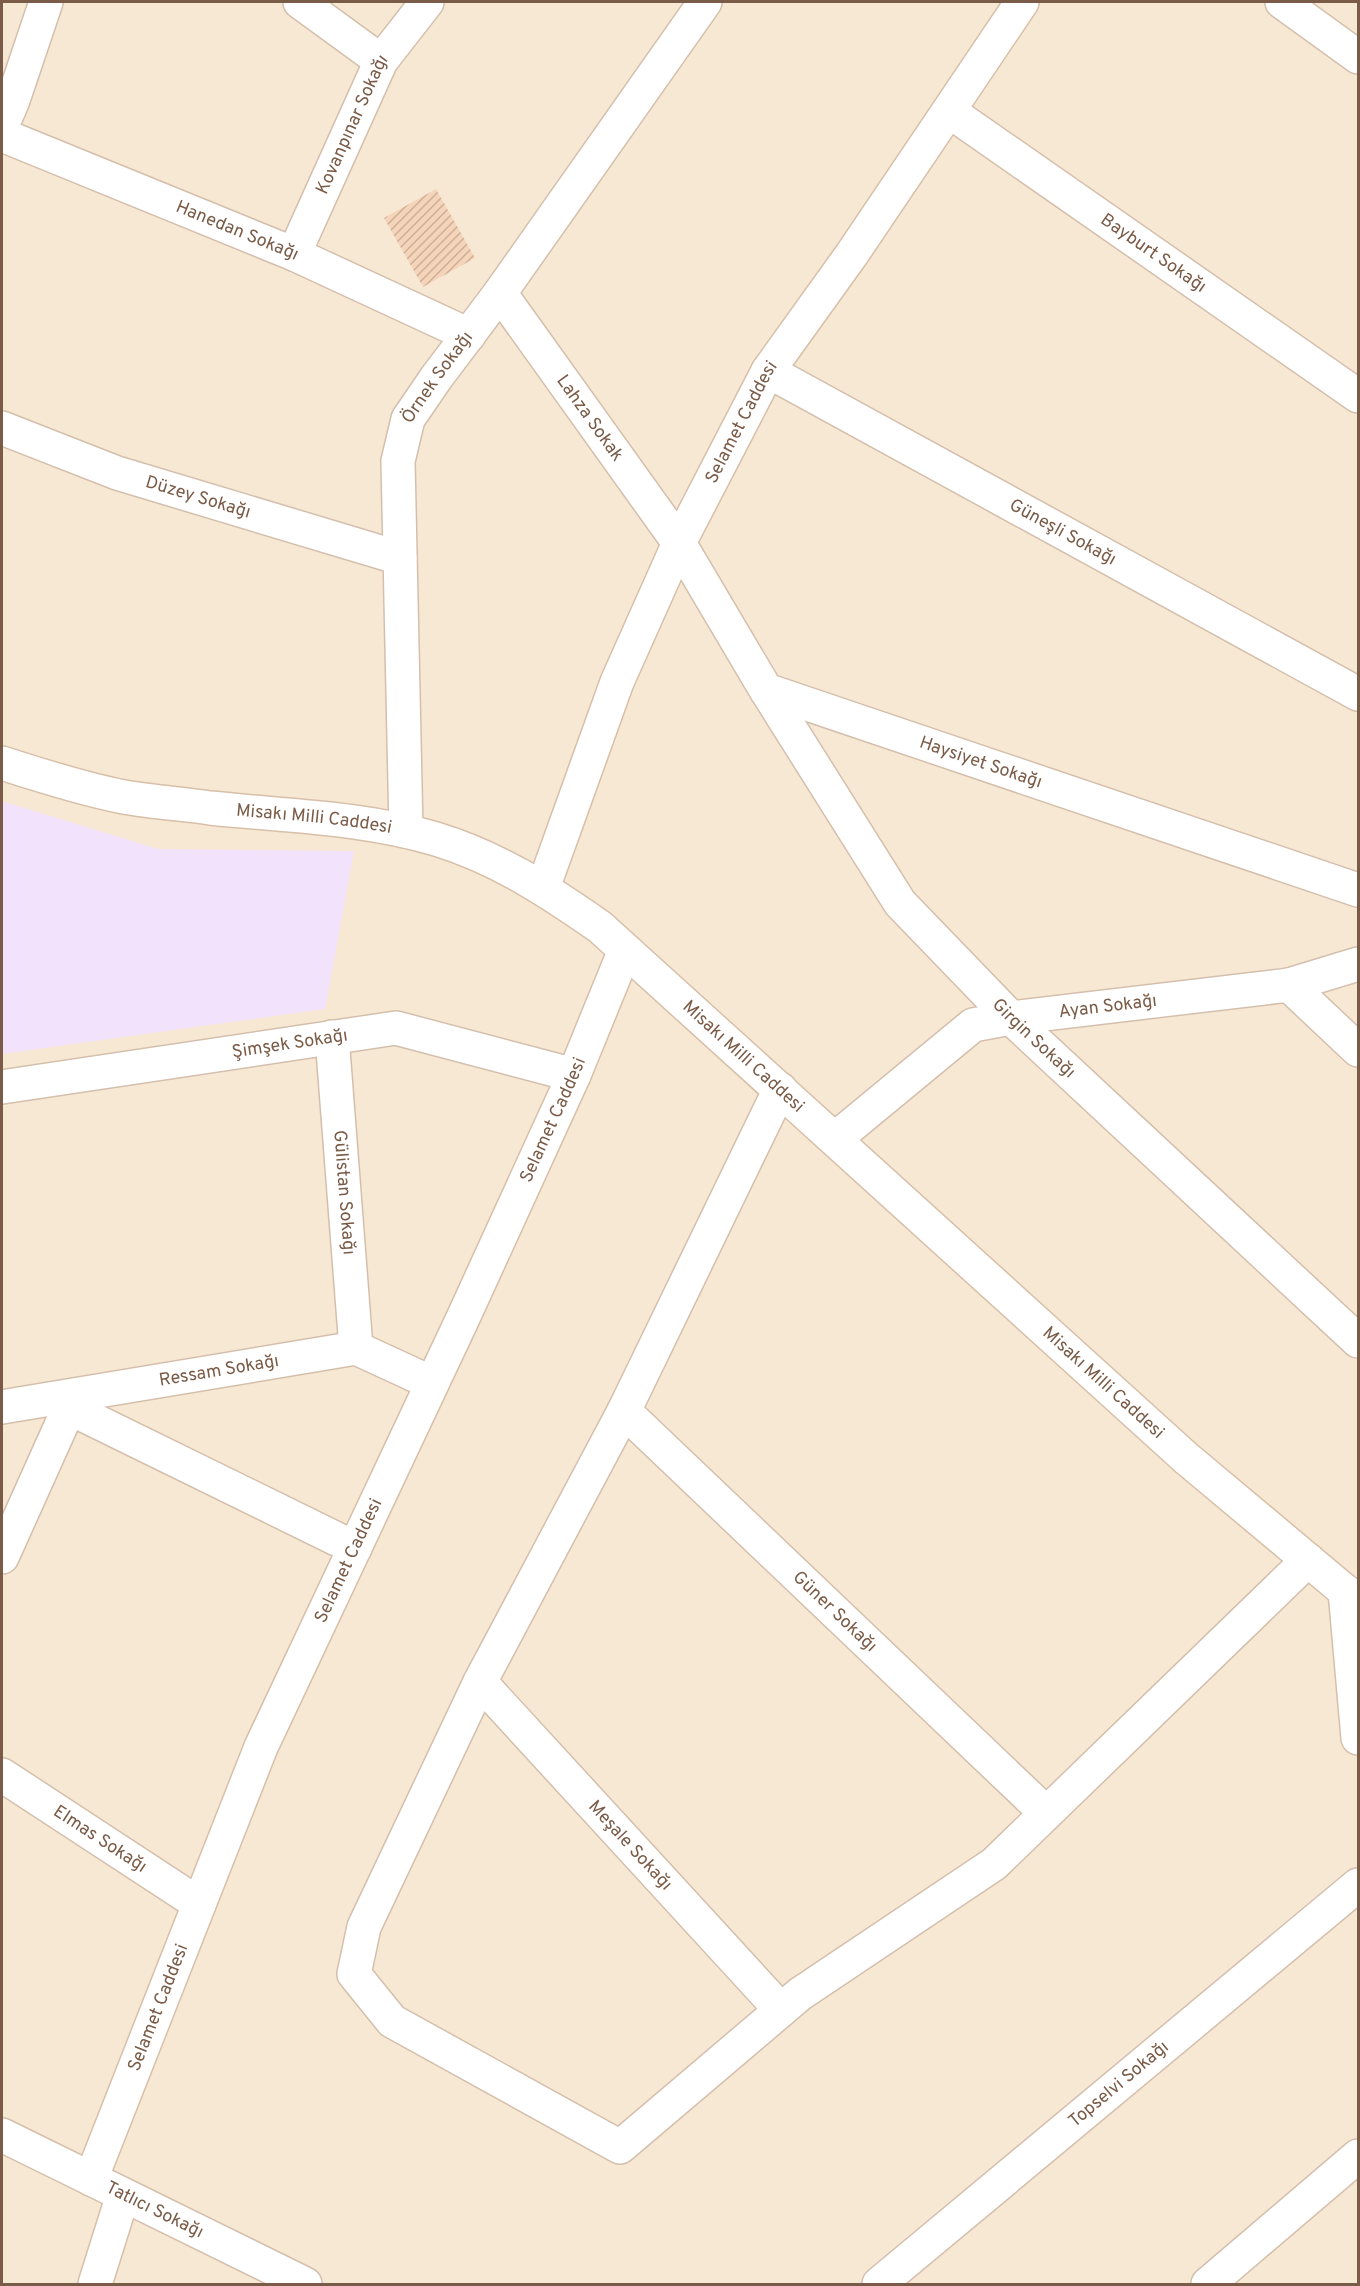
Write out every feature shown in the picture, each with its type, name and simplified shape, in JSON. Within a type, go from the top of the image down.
[{"type":"street","points":[[5,106],[46,2]]},
{"type":"street","points":[[300,2],[381,61]]},
{"type":"street","name":"Kovanpınar Sokağı","points":[[294,254],[381,61],[427,2]]},
{"type":"street","name":"Örnek Sokağı","points":[[406,831],[398,461],[408,419],[500,293],[705,2]]},
{"type":"street","name":"Selamet Caddesi","points":[[543,888],[616,682],[679,543],[768,371],[852,254],[1022,2]]},
{"type":"street","points":[[1282,2],[1359,57]]},
{"type":"street","name":"Bayburt Sokağı","points":[[949,111],[1359,396]]},
{"type":"street","name":"Hanedan Sokağı","points":[[2,135],[294,254],[469,335]]},
{"type":"street","name":"Lahza Sokak","points":[[500,293],[679,543]]},
{"type":"street","name":"Güneşli Sokağı","points":[[768,371],[1359,694]]},
{"type":"street","name":"Düzey Sokağı","points":[[2,428],[117,473],[400,558]]},
{"type":"street","points":[[679,543],[766,690]]},
{"type":"street","name":"Haysiyet Sokağı","points":[[766,690],[1359,890]]},
{"type":"street","name":"Girgin Sokağı","points":[[766,690],[900,903],[1011,1018],[1359,1341]]},
{"type":"street","name":"Misakı Milli Caddesi","points":[[2,763],[44,777],[124,796],[212,808],[376,824],[437,840],[487,858],[543,888],[600,927],[1186,1458],[1308,1560],[1354,1590]]},
{"type":"street","name":"Selamet Caddesi","points":[[91,2179],[261,1747],[574,1075],[625,950]]},
{"type":"street","name":"Ayan Sokağı","points":[[835,1139],[973,1025],[1011,1018],[1289,985],[1359,964]]},
{"type":"street","points":[[1289,985],[1359,1050]]},
{"type":"street","name":"Şimşek Sokağı","points":[[2,1087],[396,1028],[574,1075]]},
{"type":"street","name":"Gülistan Sokağı","points":[[332,1037],[356,1348]]},
{"type":"street","points":[[780,1089],[624,1411],[480,1682],[364,1927],[354,1974],[392,2021],[620,2147],[800,1995],[994,1864],[1308,1560]]},
{"type":"street","points":[[356,1348],[432,1383]]},
{"type":"street","name":"Ressam Sokağı","points":[[2,1407],[60,1403],[356,1348]]},
{"type":"street","points":[[2,1557],[60,1403],[355,1548]]},
{"type":"street","name":"Güner Sokağı","points":[[624,1411],[1046,1813]]},
{"type":"street","points":[[1354,1590],[1359,1738]]},
{"type":"street","name":"Meşale Sokağı","points":[[480,1682],[781,2010]]},
{"type":"street","name":"Elmas Sokağı","points":[[2,1775],[199,1904]]},
{"type":"street","name":"Topselvi Sokağı","points":[[879,2284],[1359,1885]]},
{"type":"street","name":"Tatlıcı Sokağı","points":[[2,2135],[305,2284]]},
{"type":"street","points":[[1208,2284],[1359,2156]]},
{"type":"street","points":[[95,2284],[123,2195]]},
{"type":"shaded area","points":[[2,2],[1358,2],[1358,2284],[2,2284]]},
{"type":"shaded area","points":[[2,801],[158,849],[354,851],[325,1009],[2,1054]]},
{"type":"building","points":[[436,189],[475,258],[423,287],[384,218]]}]
